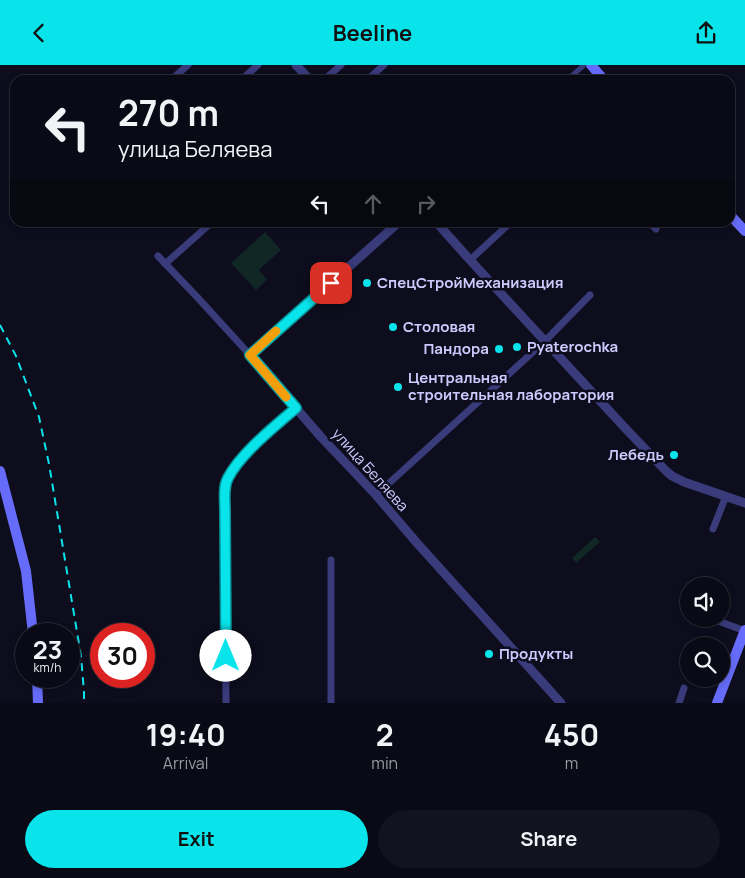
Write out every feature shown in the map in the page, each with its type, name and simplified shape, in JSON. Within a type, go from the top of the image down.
[{"type":"main road","points":[[587,66],[598,75]]},
{"type":"main road","points":[[735,220],[745,231]]},
{"type":"main road","points":[[0,471],[26,571],[32,623]]},
{"type":"main road","points":[[717,703],[745,630]]},
{"type":"main road","points":[[37,688],[38,703]]},
{"type":"street","points":[[177,75],[188,65]]},
{"type":"street","points":[[247,75],[258,65]]},
{"type":"street","points":[[296,65],[305,75]]},
{"type":"street","points":[[329,75],[340,65]]},
{"type":"street","points":[[373,75],[384,65]]},
{"type":"street","points":[[574,75],[587,66]]},
{"type":"street","points":[[165,264],[206,227]]},
{"type":"street","points":[[250,355],[394,227]]},
{"type":"street","points":[[441,227],[666,471],[684,481],[745,503]]},
{"type":"street","points":[[470,260],[506,227]]},
{"type":"street","name":"улица Беляева","points":[[158,256],[250,355],[561,703]]},
{"type":"street","points":[[376,495],[545,341],[590,295]]},
{"type":"street","points":[[226,703],[225,490],[227,480],[238,463],[250,450],[296,408]]},
{"type":"street","points":[[713,529],[726,496]]},
{"type":"street","points":[[331,560],[331,703]]},
{"type":"street","points":[[730,625],[745,630]]},
{"type":"street","points":[[679,703],[684,687]]},
{"type":"green space","points":[[265,232],[281,250],[259,270],[267,280],[256,290],[231,263]]},
{"type":"green space","points":[[595,537],[600,542],[576,563],[572,558]]},
{"type":"railway","points":[[0,325],[16,356],[39,417],[49,464],[81,656],[84,703]]},
{"type":"slow traffic","points":[[276,331],[250,355],[286,397]]},
{"type":"place","name":"СпецСтройМеханизация","points":[[367,283]]},
{"type":"place","name":"Столовая","points":[[393,327]]},
{"type":"place","name":"Pyaterochka","points":[[517,347]]},
{"type":"place","name":"Пандора","points":[[499,349]]},
{"type":"place","name":"Центральная строительная лаборатория","points":[[398,387]]},
{"type":"place","name":"Лебедь","points":[[674,455]]},
{"type":"place","name":"Продукты","points":[[489,654]]},
{"type":"route","points":[[226,656],[225,490],[227,480],[238,463],[250,450],[296,408],[250,355],[331,283]]}]
